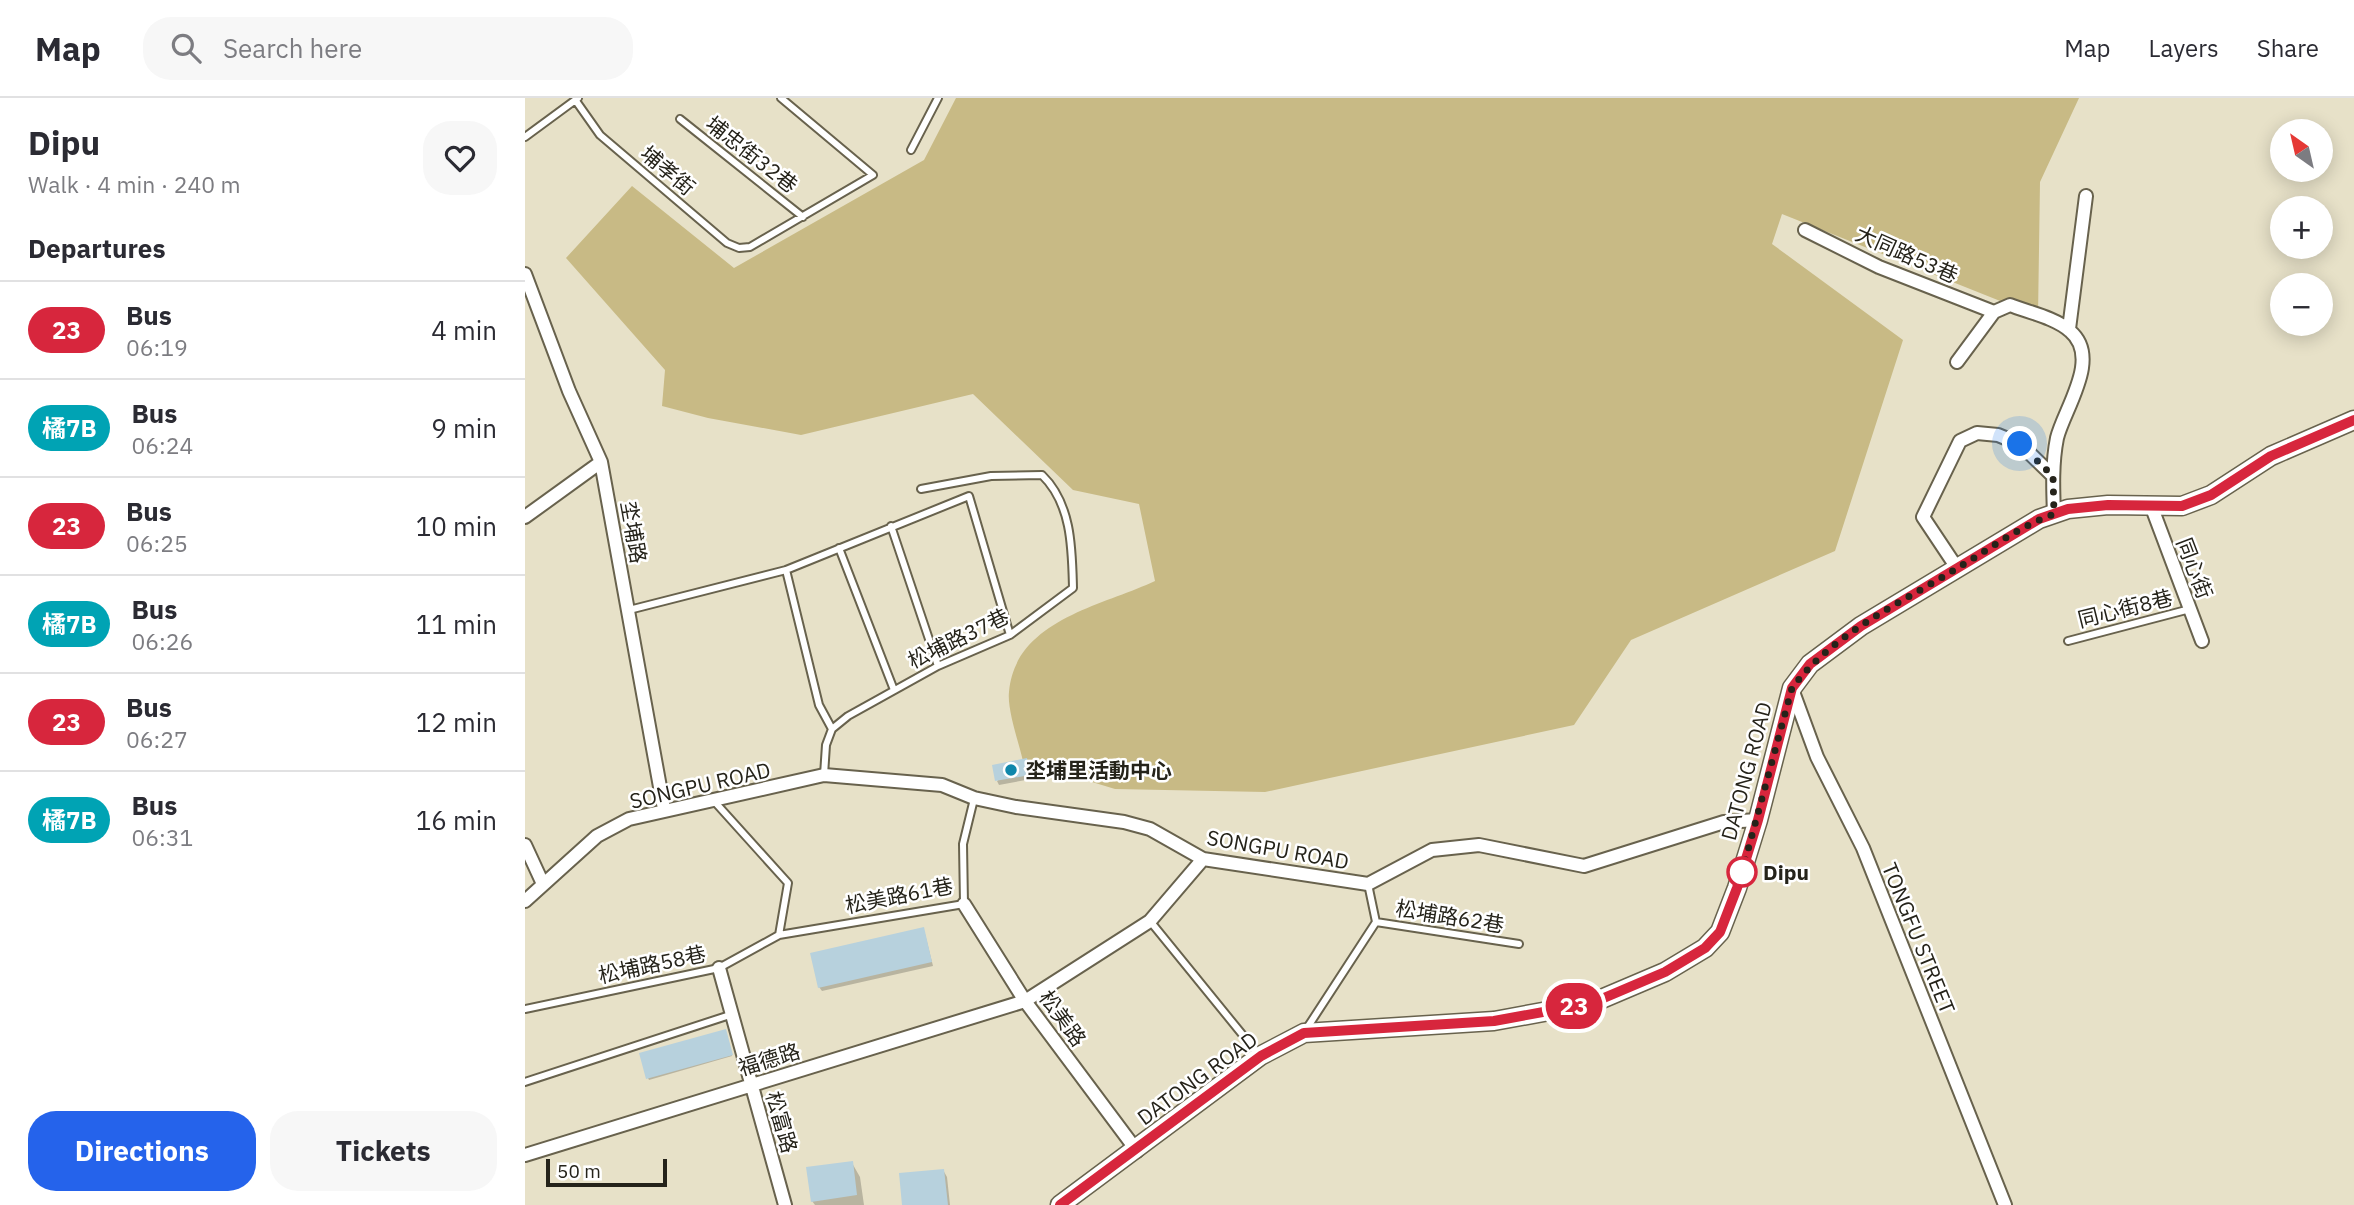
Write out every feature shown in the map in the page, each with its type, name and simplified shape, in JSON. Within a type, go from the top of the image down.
[{"type":"street","points":[[2054,514],[2053,476],[2057,437],[2080,384],[2081,356],[2077,338],[2069,329],[2086,196]]},
{"type":"street","name":"大同路53巷","points":[[1805,230],[1879,267],[1994,312],[2010,305],[2069,329]]},
{"type":"street","name":"坔埔路","points":[[525,274],[569,391],[601,463],[664,809]]},
{"type":"street","points":[[1957,362],[1994,312]]},
{"type":"street","name":"DATONG ROAD","points":[[1060,1205],[1137,1151],[1261,1056],[1304,1033],[1494,1021],[1592,1003],[1665,972],[1705,948],[1720,932],[1758,820],[1792,688],[1810,664],[1861,626],[2011,534],[2054,514],[2068,509],[2108,505],[2152,508],[2182,506],[2211,495],[2271,456],[2354,420]]},
{"type":"street","points":[[1957,568],[1923,517],[1960,441],[1977,433],[1998,435],[2020,444],[2053,476]]},
{"type":"street","points":[[525,517],[601,463]]},
{"type":"street","name":"同心街","points":[[2152,508],[2202,641]]},
{"type":"street","name":"TONGFU STREET","points":[[1792,688],[1817,757],[1863,848],[2005,1205]]},
{"type":"street","name":"SONGPU ROAD","points":[[525,901],[597,836],[629,819],[824,775],[942,785],[974,797],[1150,829],[1203,859],[1368,884],[1432,850],[1479,845],[1584,866],[1724,821],[1758,820]]},
{"type":"street","points":[[525,845],[543,884]]},
{"type":"street","name":"福德路","points":[[525,1155],[1025,1001],[1150,921],[1203,859]]},
{"type":"street","name":"松美路","points":[[964,905],[1025,1001],[1137,1151]]},
{"type":"street","name":"松富路","points":[[719,968],[734,1014],[785,1205]]},
{"type":"lane","points":[[781,98],[873,175],[803,217]]},
{"type":"lane","points":[[911,150],[938,98]]},
{"type":"lane","points":[[525,137],[577,100]]},
{"type":"lane","name":"埔孝街","points":[[577,100],[600,135],[727,243],[739,248],[750,247],[803,217]]},
{"type":"lane","name":"埔忠街32巷","points":[[680,119],[803,217]]},
{"type":"lane","name":"松埔路37巷","points":[[832,729],[938,666],[1010,635],[1073,588],[1071,533],[1051,483],[1042,475],[991,476],[921,489]]},
{"type":"lane","points":[[629,610],[786,570],[969,496],[1010,635]]},
{"type":"lane","points":[[891,526],[938,666]]},
{"type":"lane","points":[[839,548],[894,690]]},
{"type":"lane","points":[[786,570],[819,705],[832,729],[825,745],[824,775]]},
{"type":"lane","name":"同心街8巷","points":[[2068,641],[2190,609]]},
{"type":"lane","name":"松美路61巷","points":[[779,935],[964,905],[963,845],[974,797]]},
{"type":"lane","points":[[713,801],[788,883],[779,935]]},
{"type":"lane","name":"松埔路62巷","points":[[1304,1033],[1376,922],[1368,884]]},
{"type":"lane","points":[[1150,921],[1261,1056]]},
{"type":"lane","name":"松埔路62巷","points":[[1376,922],[1520,944]]},
{"type":"lane","name":"松埔路58巷","points":[[525,1009],[719,968],[779,935]]},
{"type":"lane","points":[[525,1082],[734,1014]]},
{"type":"shaded area","points":[[956,98],[2079,98],[2040,182],[2038,316],[1782,214],[1772,244],[1903,340],[1835,551],[1631,640],[1574,725],[1265,792],[1115,789],[1023,761],[1011,717],[1009,692],[1015,668],[1027,648],[1044,632],[1064,619],[1155,581],[1139,504],[1073,490],[973,394],[801,435],[708,418],[662,406],[665,370],[566,258],[632,186],[734,268],[924,160]]},
{"type":"building","name":"坔埔里活動中心","points":[[1027,758],[1030,775],[995,781],[992,765]]},
{"type":"building","points":[[924,927],[932,962],[818,988],[810,953]]},
{"type":"building","points":[[726,1029],[733,1055],[646,1079],[639,1053]]},
{"type":"building","points":[[853,1161],[857,1195],[811,1202],[806,1167]]},
{"type":"building","points":[[944,1169],[948,1205],[902,1205],[899,1173]]},
{"type":"bus line","name":"23","points":[[1060,1205],[1137,1151],[1261,1056],[1304,1033],[1494,1021],[1592,1003],[1665,972],[1705,948],[1720,932],[1737,888],[1758,820],[1792,688],[1810,664],[1861,626],[2039,519],[2068,509],[2108,505],[2152,508],[2182,506],[2211,495],[2271,456],[2332,427],[2354,420]]},
{"type":"place","name":"坔埔里活動中心","points":[[1011,770]]},
{"type":"place","name":"Dipu","points":[[1742,872]]},
{"type":"route","points":[[1742,872],[1792,688],[1810,664],[1861,626],[2011,534],[2054,514],[2053,476],[2020,444]]}]
